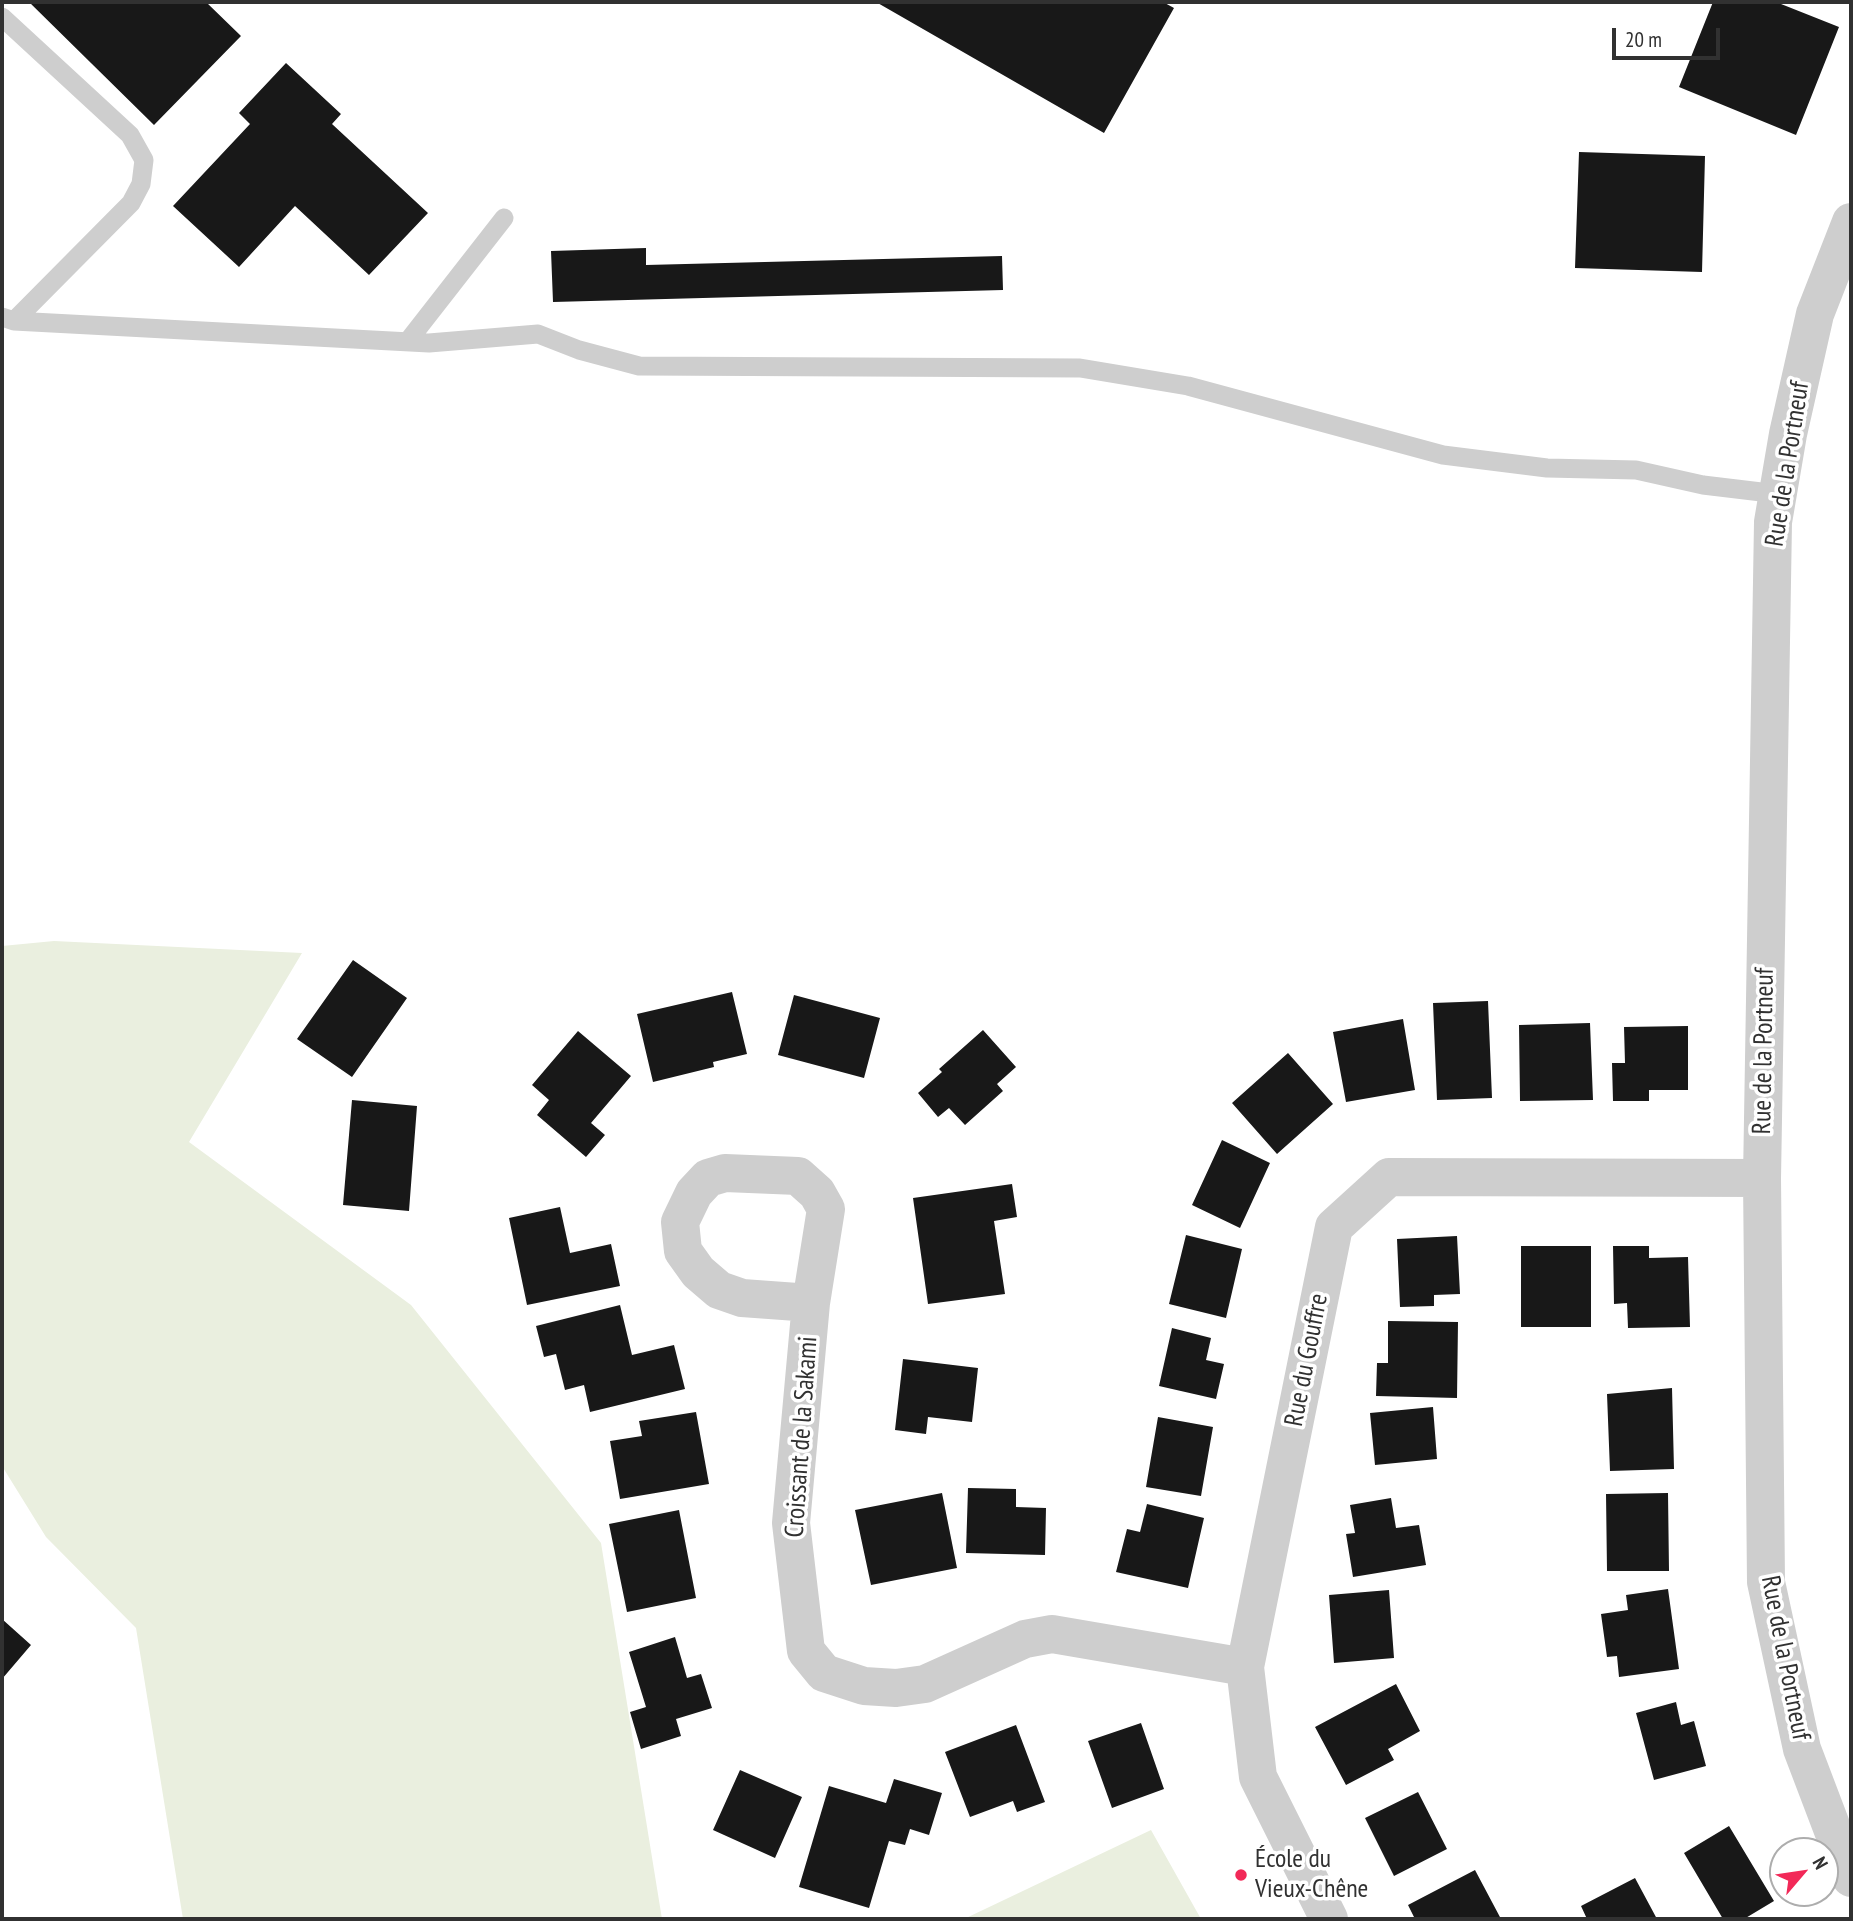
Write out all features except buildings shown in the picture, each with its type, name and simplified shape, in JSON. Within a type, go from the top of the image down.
[{"type":"street","name":"Rue de la Portneuf","points":[[1851,222],[1815,314],[1773,522],[1762,1178],[1766,1582],[1802,1749],[1851,1878]]},
{"type":"street","name":"Rue du Gouffre","points":[[1329,1919],[1258,1777],[1245,1667],[1334,1227],[1389,1177],[1762,1178]]},
{"type":"street","name":"Croissant de la Sakami","points":[[811,1303],[791,1523],[806,1651],[824,1673],[864,1686],[896,1688],[925,1684],[1025,1639],[1052,1633],[1245,1667]]},
{"type":"lane","points":[[2,17],[130,135],[144,160],[141,184],[131,202],[8,319]]},
{"type":"lane","points":[[408,341],[504,218]]},
{"type":"lane","points":[[8,319],[429,343],[538,334],[579,350],[639,366],[1080,368],[1188,386],[1443,455],[1547,468],[1636,470],[1703,485],[1778,494]]},
{"type":"green space","points":[[54,941],[302,953],[189,1142],[411,1305],[601,1543],[662,1919],[183,1919],[136,1628],[46,1537],[2,1466],[2,946]]},
{"type":"green space","points":[[1151,1830],[1201,1919],[964,1919]]},
{"type":"place","name":"École du Vieux-Chêne","points":[[1241,1875]]}]
